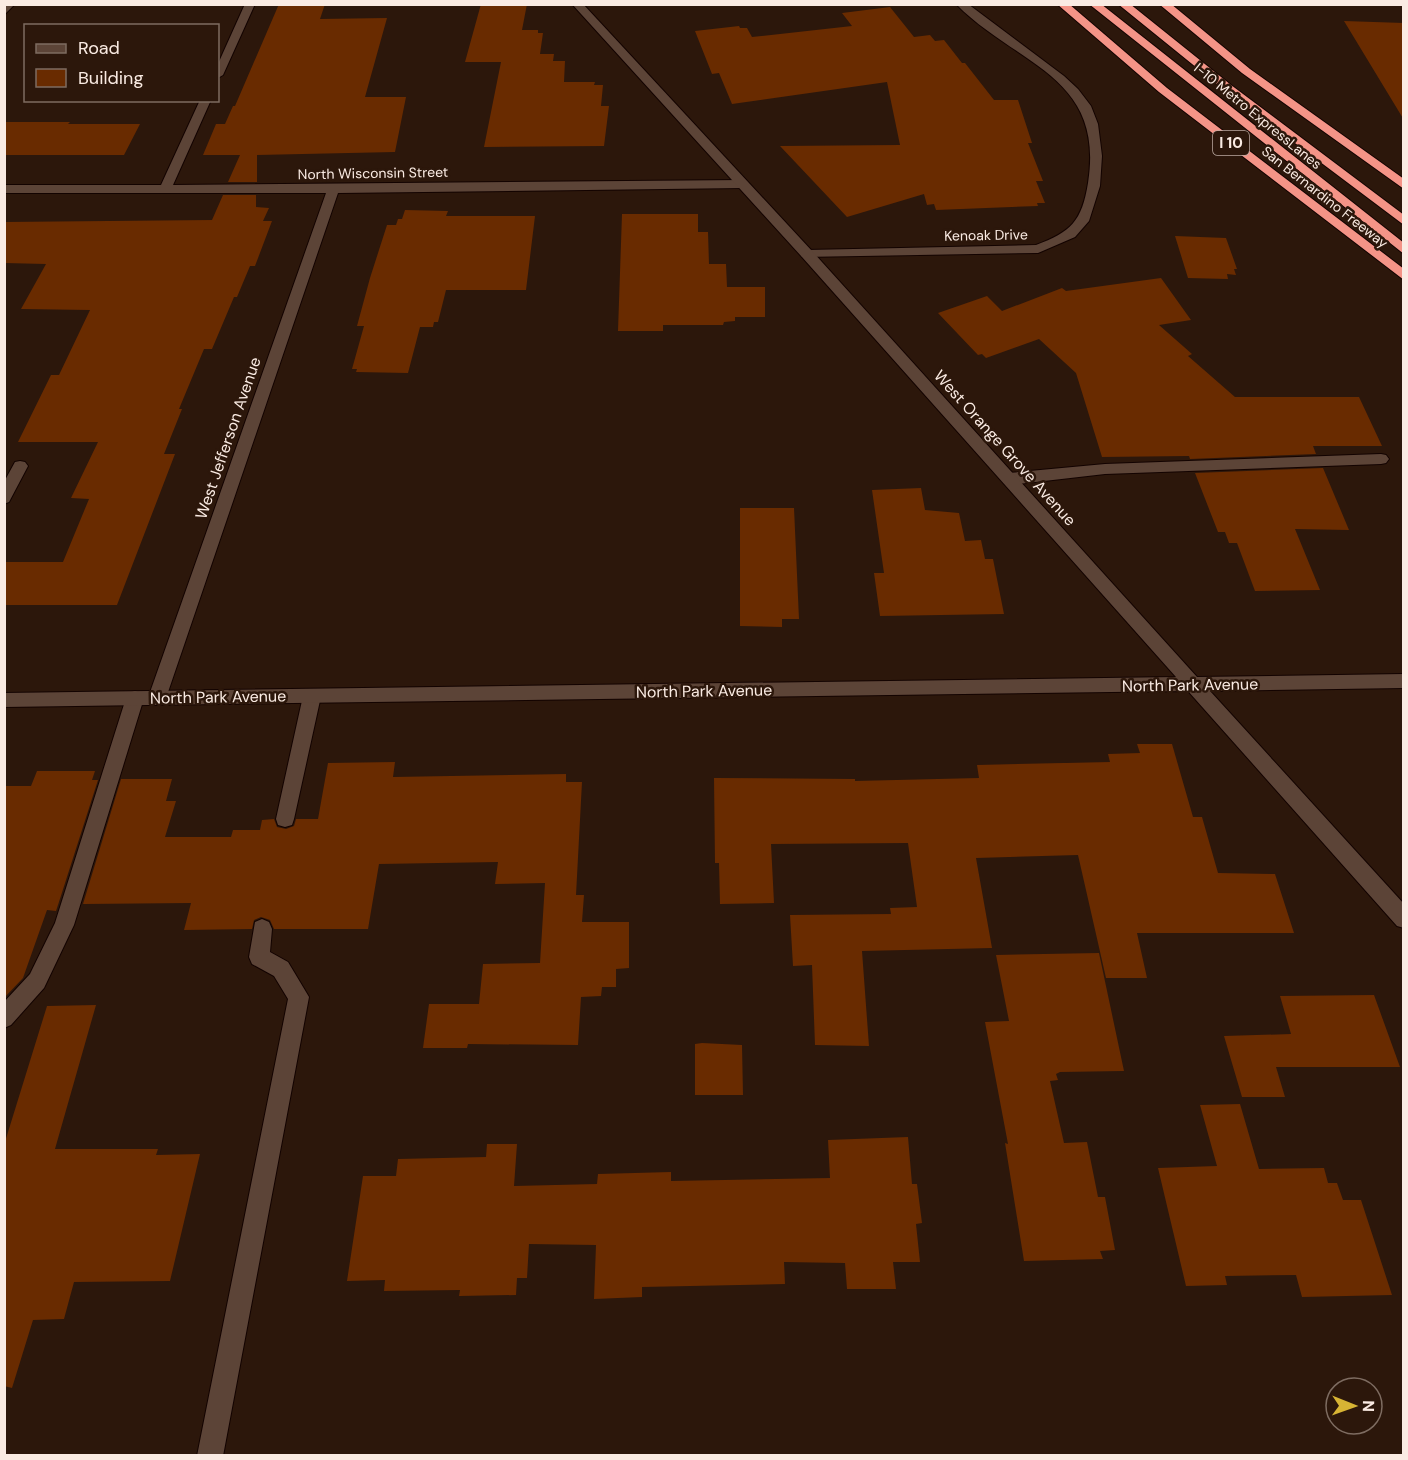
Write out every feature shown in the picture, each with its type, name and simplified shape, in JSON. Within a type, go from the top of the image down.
[{"type":"highway","name":"San Bernardino Freeway","points":[[1062,4],[1163,90],[1404,276]]},
{"type":"highway","name":"I-10 Metro ExpressLanes","points":[[1094,4],[1404,250]]},
{"type":"highway","name":"I-10 Metro ExpressLanes","points":[[1123,4],[1227,87],[1404,221]]},
{"type":"highway","points":[[1164,4],[1246,71],[1404,185]]},
{"type":"street","points":[[4,12],[10,4]]},
{"type":"street","points":[[219,73],[250,4]]},
{"type":"street","name":"West Orange Grove Avenue","points":[[577,4],[807,254],[1404,919]]},
{"type":"street","name":"Kenoak Drive","points":[[807,254],[1038,249],[1067,238],[1082,224],[1092,197],[1097,167],[1094,137],[1085,107],[1069,86],[961,4]]},
{"type":"street","points":[[165,190],[205,102]]},
{"type":"street","name":"North Wisconsin Street","points":[[4,189],[333,189],[742,184]]},
{"type":"street","name":"West Jefferson Avenue","points":[[157,698],[333,189]]},
{"type":"street","points":[[1009,479],[1105,469],[1381,459]]},
{"type":"street","points":[[4,498],[20,466]]},
{"type":"street","name":"North Park Avenue","points":[[4,700],[1404,681]]},
{"type":"street","points":[[285,819],[312,696]]},
{"type":"street","points":[[4,1018],[37,981],[64,925],[135,698]]},
{"type":"street","points":[[210,1455],[299,998],[281,969],[259,957],[262,929]]},
{"type":"building","points":[[279,4],[325,4],[320,19],[387,18],[365,97],[406,97],[395,152],[257,155],[257,182],[228,182],[240,155],[203,155],[216,124],[225,124],[235,106]]},
{"type":"building","points":[[481,4],[527,4],[522,30],[538,30],[538,33],[543,33],[540,54],[554,54],[553,61],[565,61],[564,82],[595,82],[594,85],[603,85],[601,106],[609,106],[604,146],[484,147],[501,62],[465,62]]},
{"type":"building","points":[[890,7],[914,37],[930,35],[935,41],[944,40],[994,100],[1018,100],[1032,143],[1028,143],[1043,181],[1036,181],[1045,203],[1037,203],[1038,206],[936,210],[934,204],[927,205],[924,194],[847,217],[780,146],[900,145],[887,82],[732,104],[719,73],[712,74],[695,31],[739,26],[747,28],[752,37],[852,26],[842,13]]},
{"type":"building","points":[[1344,21],[1404,23],[1404,120]]},
{"type":"building","points":[[4,122],[140,124],[124,155],[4,155]]},
{"type":"building","points":[[223,195],[256,195],[256,207],[269,208],[263,221],[272,221],[255,266],[250,266],[212,349],[204,349],[179,409],[182,409],[164,454],[175,454],[117,605],[4,605],[4,562],[63,562],[89,499],[71,498],[98,442],[18,442],[51,375],[59,375],[90,310],[21,309],[46,264],[4,263],[4,222],[212,220]]},
{"type":"building","points":[[405,210],[448,211],[446,216],[535,216],[526,290],[446,290],[438,322],[434,322],[433,327],[420,327],[408,373],[356,372],[357,369],[352,369],[364,326],[357,326],[370,278],[387,225],[396,225],[398,219],[402,219]]},
{"type":"building","points":[[622,214],[698,214],[698,232],[708,232],[709,264],[726,264],[727,287],[765,287],[765,317],[735,317],[735,321],[724,322],[723,325],[663,325],[663,331],[618,331]]},
{"type":"building","points":[[1175,236],[1226,238],[1237,269],[1234,269],[1236,275],[1227,274],[1228,279],[1188,278]]},
{"type":"building","points":[[1161,278],[1191,320],[1159,325],[1192,354],[1188,356],[1235,397],[1359,397],[1382,446],[1313,446],[1316,454],[1190,459],[1189,456],[1102,457],[1076,373],[1039,339],[986,358],[982,354],[978,355],[938,313],[987,296],[1002,311],[1062,288],[1066,291]]},
{"type":"building","points":[[1323,468],[1349,530],[1295,529],[1320,590],[1255,591],[1237,543],[1229,543],[1225,532],[1218,532],[1195,473]]},
{"type":"building","points":[[921,488],[925,510],[959,513],[965,541],[981,540],[985,559],[993,559],[1004,614],[880,616],[874,573],[884,573],[872,490]]},
{"type":"building","points":[[740,508],[794,508],[799,619],[782,619],[782,627],[740,626]]},
{"type":"building","points":[[1137,744],[1172,744],[1193,817],[1202,817],[1218,873],[1275,874],[1294,933],[1137,933],[1147,978],[1106,978],[1078,855],[976,858],[992,948],[862,951],[869,1046],[815,1045],[812,965],[793,966],[790,915],[891,914],[890,908],[917,907],[908,843],[771,844],[774,903],[720,904],[719,863],[715,863],[714,778],[855,779],[855,781],[979,778],[977,765],[1110,762],[1108,754],[1140,753]]},
{"type":"building","points":[[395,762],[393,777],[566,774],[566,782],[582,782],[576,895],[584,895],[582,922],[629,922],[629,968],[616,969],[616,987],[602,987],[601,996],[581,997],[578,1045],[468,1044],[467,1048],[423,1048],[429,1004],[479,1004],[483,964],[540,963],[545,883],[495,884],[498,862],[379,864],[368,929],[274,929],[270,920],[261,917],[254,920],[252,929],[184,930],[191,903],[83,904],[121,779],[172,779],[166,801],[176,801],[165,837],[231,837],[233,830],[260,830],[262,820],[274,819],[277,827],[286,829],[294,826],[296,819],[318,819],[328,763]]},
{"type":"building","points":[[37,771],[95,771],[92,780],[98,780],[56,911],[47,910],[23,978],[4,998],[4,786],[31,786]]},
{"type":"building","points":[[1099,953],[1124,1071],[1060,1072],[1056,1074],[1058,1080],[1050,1081],[1064,1143],[1087,1142],[1098,1197],[1105,1197],[1115,1250],[1100,1251],[1103,1259],[1024,1261],[1005,1143],[1008,1144],[985,1022],[1009,1021],[996,955]]},
{"type":"building","points":[[1374,995],[1400,1067],[1276,1067],[1285,1097],[1242,1097],[1224,1036],[1291,1034],[1280,996]]},
{"type":"building","points":[[96,1005],[55,1149],[158,1149],[156,1155],[200,1154],[170,1281],[74,1282],[64,1319],[33,1320],[12,1388],[4,1386],[4,1145],[47,1006]]},
{"type":"building","points":[[695,1044],[742,1045],[743,1095],[695,1095]]},
{"type":"building","points":[[1240,1104],[1259,1169],[1324,1168],[1328,1183],[1337,1183],[1343,1200],[1361,1200],[1392,1295],[1302,1297],[1296,1275],[1225,1276],[1227,1285],[1186,1286],[1158,1168],[1217,1166],[1200,1105]]},
{"type":"building","points":[[908,1137],[912,1184],[917,1184],[922,1223],[916,1224],[920,1262],[893,1262],[896,1289],[847,1289],[845,1263],[784,1262],[785,1284],[642,1287],[642,1297],[594,1299],[596,1245],[529,1244],[527,1278],[517,1278],[516,1295],[459,1296],[460,1290],[384,1291],[385,1280],[347,1281],[363,1176],[396,1176],[398,1159],[486,1157],[487,1144],[517,1144],[514,1186],[597,1184],[598,1174],[671,1172],[671,1181],[830,1178],[828,1140]]}]
